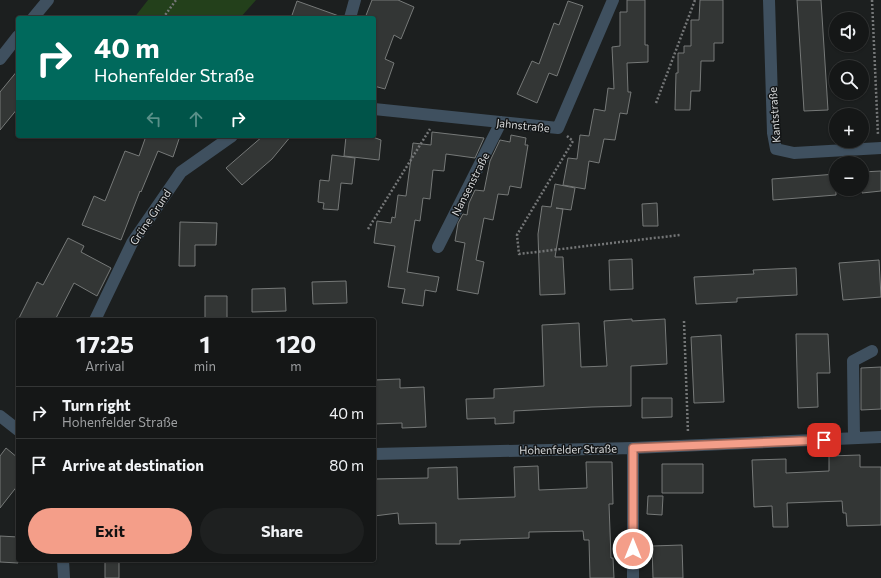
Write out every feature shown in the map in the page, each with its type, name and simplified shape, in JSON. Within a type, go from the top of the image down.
[{"type":"street","points":[[35,16],[48,0]]},
{"type":"street","points":[[351,16],[355,0]]},
{"type":"street","name":"Jahnstraße","points":[[376,109],[558,128],[613,0]]},
{"type":"street","name":"Kantstraße","points":[[769,0],[773,133],[776,148],[794,154],[880,148]]},
{"type":"street","points":[[0,58],[16,38]]},
{"type":"street","name":"Nansenstraße","points":[[438,247],[501,122]]},
{"type":"street","name":"Grüne Grund","points":[[96,318],[132,243],[181,172],[229,138]]},
{"type":"street","points":[[854,438],[853,361],[872,351]]},
{"type":"street","points":[[0,416],[16,428]]},
{"type":"street","name":"Hohenfelder Straße","points":[[376,454],[633,448],[881,437]]},
{"type":"street","points":[[633,448],[634,578]]},
{"type":"street","points":[[63,562],[64,578]]},
{"type":"path","points":[[164,16],[176,0]]},
{"type":"path","points":[[656,103],[695,0]]},
{"type":"path","points":[[872,0],[880,148]]},
{"type":"path","points":[[368,229],[438,116]]},
{"type":"path","points":[[558,128],[573,141],[517,235],[519,254],[680,236]]},
{"type":"path","points":[[684,322],[689,446]]},
{"type":"green space","points":[[148,0],[256,0],[242,16],[136,16]]},
{"type":"building","points":[[372,0],[398,0],[414,7],[401,39],[394,35],[385,59],[394,63],[385,89],[376,87],[376,16],[366,16]]},
{"type":"building","points":[[627,0],[645,0],[645,45],[648,45],[648,62],[627,63],[628,92],[631,92],[627,114],[620,113],[615,140],[604,139],[599,163],[589,161],[585,189],[563,185],[568,158],[577,159],[580,135],[589,136],[594,109],[605,111],[608,88],[614,89],[612,47],[620,46],[620,12],[627,12]]},
{"type":"building","points":[[700,0],[723,0],[723,43],[714,43],[714,61],[701,61],[700,91],[691,91],[690,110],[675,110],[678,53],[684,53],[684,46],[691,46],[691,20],[699,20]]},
{"type":"building","points":[[797,0],[821,0],[828,110],[804,111]]},
{"type":"building","points":[[297,1],[339,16],[292,16]]},
{"type":"building","points":[[568,1],[583,6],[557,76],[549,73],[537,103],[517,94],[532,61],[539,64],[554,23],[559,25]]},
{"type":"building","points":[[16,72],[16,110],[0,130],[0,92]]},
{"type":"building","points":[[432,132],[484,138],[475,158],[446,154],[444,171],[433,170],[430,199],[423,198],[420,221],[415,220],[407,272],[439,277],[436,292],[425,290],[423,306],[402,303],[405,289],[388,287],[395,246],[374,243],[377,221],[391,223],[392,217],[395,218],[398,195],[406,196],[413,143],[431,145]]},
{"type":"building","points":[[511,135],[526,138],[525,145],[528,145],[521,188],[510,186],[508,195],[498,194],[493,220],[484,218],[476,260],[484,262],[478,294],[457,290],[465,243],[455,241],[458,223],[463,214],[467,215],[469,203],[475,190],[484,191],[490,161],[500,140],[510,142]]},
{"type":"building","points":[[145,138],[179,138],[173,157],[158,151],[141,192],[140,191],[121,240],[82,225],[94,196],[105,201],[125,151],[139,156]]},
{"type":"building","points":[[261,138],[289,138],[272,159],[242,185],[226,168]]},
{"type":"building","points":[[346,138],[376,138],[381,140],[379,160],[344,156]]},
{"type":"building","points":[[332,155],[355,158],[352,184],[341,183],[338,210],[323,209],[324,203],[318,202],[320,180],[329,181]]},
{"type":"building","points":[[881,171],[881,191],[869,192],[869,172]]},
{"type":"building","points":[[829,175],[829,196],[773,200],[772,179]]},
{"type":"building","points":[[555,184],[575,188],[571,210],[556,208],[563,209],[555,257],[563,257],[565,294],[540,295],[538,234],[542,206],[551,207]]},
{"type":"building","points":[[657,203],[658,226],[643,226],[642,204]]},
{"type":"building","points":[[180,222],[217,223],[216,245],[195,245],[195,266],[179,266]]},
{"type":"building","points":[[68,238],[84,246],[81,252],[111,268],[97,296],[74,283],[56,318],[19,318],[37,282],[43,285]]},
{"type":"building","points":[[632,259],[633,289],[610,290],[609,260]]},
{"type":"building","points":[[879,260],[881,297],[843,300],[839,263]]},
{"type":"building","points":[[796,268],[797,295],[737,298],[737,302],[696,304],[694,277],[754,274],[753,270]]},
{"type":"building","points":[[346,281],[347,303],[313,304],[312,282]]},
{"type":"building","points":[[285,288],[286,311],[252,312],[252,289]]},
{"type":"building","points":[[205,296],[227,296],[227,318],[205,318]]},
{"type":"building","points":[[632,319],[632,321],[665,319],[667,364],[631,366],[631,406],[514,411],[514,423],[495,424],[495,418],[467,419],[466,399],[494,398],[494,389],[544,386],[542,325],[579,323],[581,367],[607,366],[604,321]]},
{"type":"building","points":[[796,334],[828,334],[830,373],[817,373],[818,407],[798,408]]},
{"type":"building","points":[[721,335],[724,402],[694,403],[691,337]]},
{"type":"building","points":[[881,367],[881,409],[861,410],[861,368]]},
{"type":"building","points":[[400,379],[400,388],[424,387],[426,427],[402,428],[402,423],[376,424],[376,380]]},
{"type":"building","points":[[642,398],[672,398],[672,417],[642,418]]},
{"type":"building","points":[[6,448],[16,456],[16,488],[0,508],[0,456]]},
{"type":"building","points":[[860,455],[860,467],[881,467],[881,525],[847,526],[846,513],[843,513],[842,501],[787,503],[788,527],[773,527],[772,506],[754,507],[752,460],[786,459],[786,473],[829,471],[829,456]]},
{"type":"building","points":[[586,462],[612,462],[613,504],[609,504],[611,558],[613,558],[614,578],[590,578],[589,540],[584,540],[583,531],[529,532],[529,538],[460,540],[460,544],[436,544],[436,523],[399,524],[398,513],[376,516],[376,479],[428,478],[428,468],[457,467],[458,499],[515,497],[514,467],[538,466],[539,490],[587,488]]},
{"type":"building","points":[[662,464],[703,464],[703,493],[662,493]]},
{"type":"building","points":[[648,496],[663,496],[662,515],[647,514]]},
{"type":"building","points":[[0,536],[16,537],[16,562],[18,563],[0,562]]},
{"type":"building","points":[[682,545],[683,578],[653,578],[652,546]]},
{"type":"building","points":[[105,562],[119,562],[119,578],[105,578]]},
{"type":"route","points":[[633,549],[633,448],[824,440]]}]
